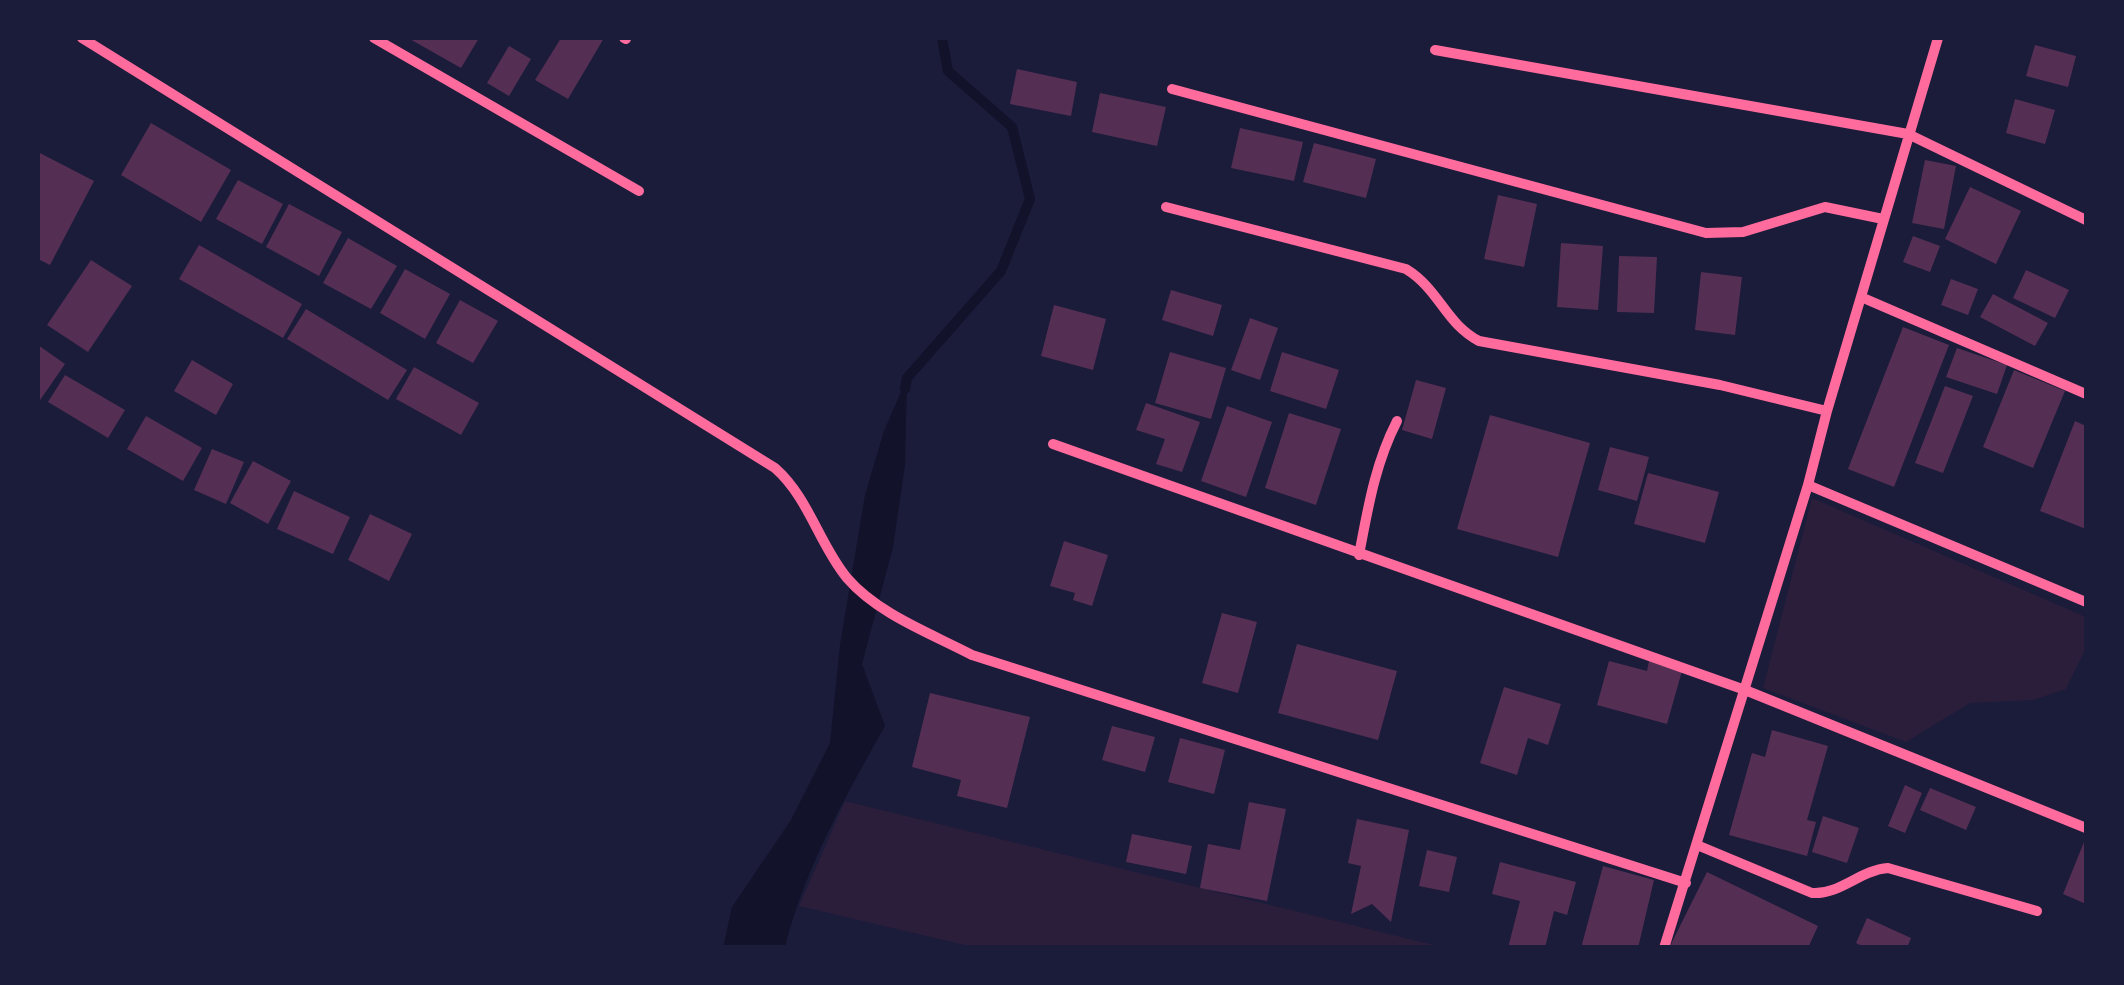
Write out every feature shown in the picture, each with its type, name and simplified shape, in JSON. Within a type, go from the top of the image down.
[{"type":"street","points":[[82,38],[775,468],[791,482],[847,578],[885,610],[972,655],[1686,883]]},
{"type":"street","points":[[374,38],[639,191]]},
{"type":"street","points":[[1664,948],[1808,484],[1826,411],[1938,38]]},
{"type":"street","points":[[1435,50],[1908,134],[2086,220]]},
{"type":"street","points":[[1172,90],[1706,234],[1743,232],[1826,207],[1883,220]]},
{"type":"street","points":[[1166,206],[1406,269],[1427,284],[1456,326],[1480,340],[1720,385],[1826,411]]},
{"type":"street","points":[[1861,297],[2086,394]]},
{"type":"street","points":[[1359,555],[1376,472],[1397,422]]},
{"type":"street","points":[[1053,444],[1745,690],[2086,828]]},
{"type":"street","points":[[1808,484],[2086,602]]},
{"type":"street","points":[[1696,845],[1812,893],[1830,892],[1875,869],[1888,868],[2037,912]]},
{"type":"shaded area","points":[[907,378],[905,465],[893,547],[862,664],[885,726],[815,861],[785,947],[723,948],[732,907],[791,820],[830,743],[840,645],[865,495],[884,431]]},
{"type":"shaded area","points":[[1812,498],[2086,617],[2086,648],[2066,689],[2033,700],[1970,703],[1906,742],[1763,688]]},
{"type":"shaded area","points":[[845,801],[1442,947],[973,947],[799,906]]},
{"type":"building","points":[[408,38],[479,38],[461,68]]},
{"type":"building","points":[[561,38],[604,38],[568,99],[535,80]]},
{"type":"building","points":[[2035,45],[2076,56],[2068,87],[2026,76]]},
{"type":"building","points":[[509,46],[531,59],[509,96],[487,83]]},
{"type":"building","points":[[1017,69],[1077,82],[1071,116],[1010,104]]},
{"type":"building","points":[[1100,93],[1166,107],[1157,146],[1092,132]]},
{"type":"building","points":[[2015,99],[2055,110],[2045,144],[2006,133]]},
{"type":"building","points":[[151,123],[231,170],[201,222],[121,175]]},
{"type":"building","points":[[1240,128],[1303,142],[1294,181],[1231,168]]},
{"type":"building","points":[[1314,143],[1376,159],[1366,198],[1303,182]]},
{"type":"building","points":[[38,152],[94,181],[50,265],[38,259]]},
{"type":"building","points":[[1925,160],[1956,166],[1944,229],[1912,223]]},
{"type":"building","points":[[238,180],[283,204],[262,244],[216,219]]},
{"type":"building","points":[[1970,187],[2021,211],[1996,264],[1945,239]]},
{"type":"building","points":[[1498,195],[1537,204],[1524,267],[1484,259]]},
{"type":"building","points":[[289,204],[342,232],[319,276],[266,247]]},
{"type":"building","points":[[1913,236],[1940,246],[1930,272],[1903,262]]},
{"type":"building","points":[[348,238],[397,266],[371,309],[323,283]]},
{"type":"building","points":[[1561,243],[1603,246],[1598,310],[1557,307]]},
{"type":"building","points":[[199,245],[302,304],[283,338],[179,279]]},
{"type":"building","points":[[1619,256],[1657,257],[1654,313],[1617,312]]},
{"type":"building","points":[[91,260],[132,286],[88,352],[47,325]]},
{"type":"building","points":[[405,269],[450,294],[425,339],[380,313]]},
{"type":"building","points":[[2026,270],[2069,290],[2055,318],[2013,298]]},
{"type":"building","points":[[1701,272],[1742,277],[1735,335],[1695,330]]},
{"type":"building","points":[[1951,279],[1978,289],[1968,315],[1941,305]]},
{"type":"building","points":[[1171,290],[1222,305],[1213,336],[1162,320]]},
{"type":"building","points":[[1993,294],[2048,323],[2035,346],[1980,317]]},
{"type":"building","points":[[460,300],[498,321],[473,363],[436,343]]},
{"type":"building","points":[[1054,305],[1106,319],[1093,370],[1041,356]]},
{"type":"building","points":[[306,309],[407,370],[388,400],[287,339]]},
{"type":"building","points":[[1250,318],[1278,328],[1260,380],[1231,370]]},
{"type":"building","points":[[1903,327],[1949,345],[1894,487],[1848,469]]},
{"type":"building","points":[[38,345],[65,364],[38,403]]},
{"type":"building","points":[[1957,348],[2007,365],[1997,394],[1946,377]]},
{"type":"building","points":[[1170,352],[1226,368],[1211,419],[1155,403]]},
{"type":"building","points":[[1282,352],[1339,370],[1326,409],[1270,391]]},
{"type":"building","points":[[192,360],[233,384],[216,415],[174,391]]},
{"type":"building","points":[[414,367],[479,403],[461,435],[396,399]]},
{"type":"building","points":[[2014,370],[2065,391],[2033,468],[1983,447]]},
{"type":"building","points":[[65,375],[125,410],[108,438],[48,402]]},
{"type":"building","points":[[1416,380],[1446,388],[1432,439],[1402,430]]},
{"type":"building","points":[[1945,386],[1973,396],[1943,473],[1915,463]]},
{"type":"building","points":[[1146,403],[1200,422],[1182,472],[1156,464],[1165,439],[1136,430]]},
{"type":"building","points":[[1227,406],[1272,422],[1246,497],[1201,481]]},
{"type":"building","points":[[1289,413],[1341,429],[1316,505],[1265,488]]},
{"type":"building","points":[[1490,415],[1590,443],[1558,557],[1457,529]]},
{"type":"building","points":[[146,416],[202,448],[183,481],[127,449]]},
{"type":"building","points":[[2075,421],[2086,426],[2086,529],[2040,511]]},
{"type":"building","points":[[1610,447],[1649,457],[1637,501],[1598,490]]},
{"type":"building","points":[[212,449],[244,462],[226,504],[194,490]]},
{"type":"building","points":[[253,461],[291,481],[268,524],[230,503]]},
{"type":"building","points":[[1648,473],[1719,492],[1705,543],[1634,524]]},
{"type":"building","points":[[294,491],[350,517],[333,554],[277,529]]},
{"type":"building","points":[[370,514],[412,534],[389,581],[348,560]]},
{"type":"building","points":[[1064,541],[1108,555],[1092,606],[1073,600],[1075,593],[1050,586]]},
{"type":"building","points":[[1222,613],[1257,622],[1238,693],[1202,683]]},
{"type":"building","points":[[1297,644],[1397,671],[1378,740],[1278,713]]},
{"type":"building","points":[[1609,661],[1647,671],[1649,661],[1682,671],[1667,724],[1597,705]]},
{"type":"building","points":[[1504,687],[1561,704],[1548,745],[1528,738],[1517,775],[1480,763]]},
{"type":"building","points":[[930,693],[1030,717],[1007,808],[957,796],[961,780],[912,767]]},
{"type":"building","points":[[1112,726],[1155,737],[1145,772],[1102,760]]},
{"type":"building","points":[[1772,730],[1828,746],[1807,820],[1816,822],[1807,856],[1729,835],[1752,753],[1765,757]]},
{"type":"building","points":[[1180,738],[1225,750],[1214,794],[1168,782]]},
{"type":"building","points":[[1905,785],[1922,793],[1905,833],[1888,826]]},
{"type":"building","points":[[1930,788],[1976,807],[1966,830],[1920,810]]},
{"type":"building","points":[[1249,802],[1286,809],[1267,901],[1200,888],[1208,844],[1240,850]]},
{"type":"building","points":[[1823,816],[1859,828],[1847,863],[1812,852]]},
{"type":"building","points":[[1357,819],[1409,830],[1391,922],[1372,904],[1351,914],[1361,866],[1348,863]]},
{"type":"building","points":[[1132,834],[1192,846],[1186,874],[1126,862]]},
{"type":"building","points":[[2086,837],[2086,904],[2063,894]]},
{"type":"building","points":[[1427,850],[1457,857],[1449,892],[1419,886]]},
{"type":"building","points":[[1500,862],[1576,882],[1567,915],[1554,911],[1545,948],[1508,948],[1520,901],[1492,894]]},
{"type":"building","points":[[1603,866],[1654,880],[1638,948],[1581,948]]},
{"type":"building","points":[[1707,872],[1818,926],[1808,948],[1669,948]]},
{"type":"building","points":[[1867,918],[1911,938],[1907,948],[1866,948],[1856,943]]},
{"type":"waterway","points":[[905,389],[907,378],[1001,271],[1030,199],[1012,127],[948,71],[942,38]]}]
